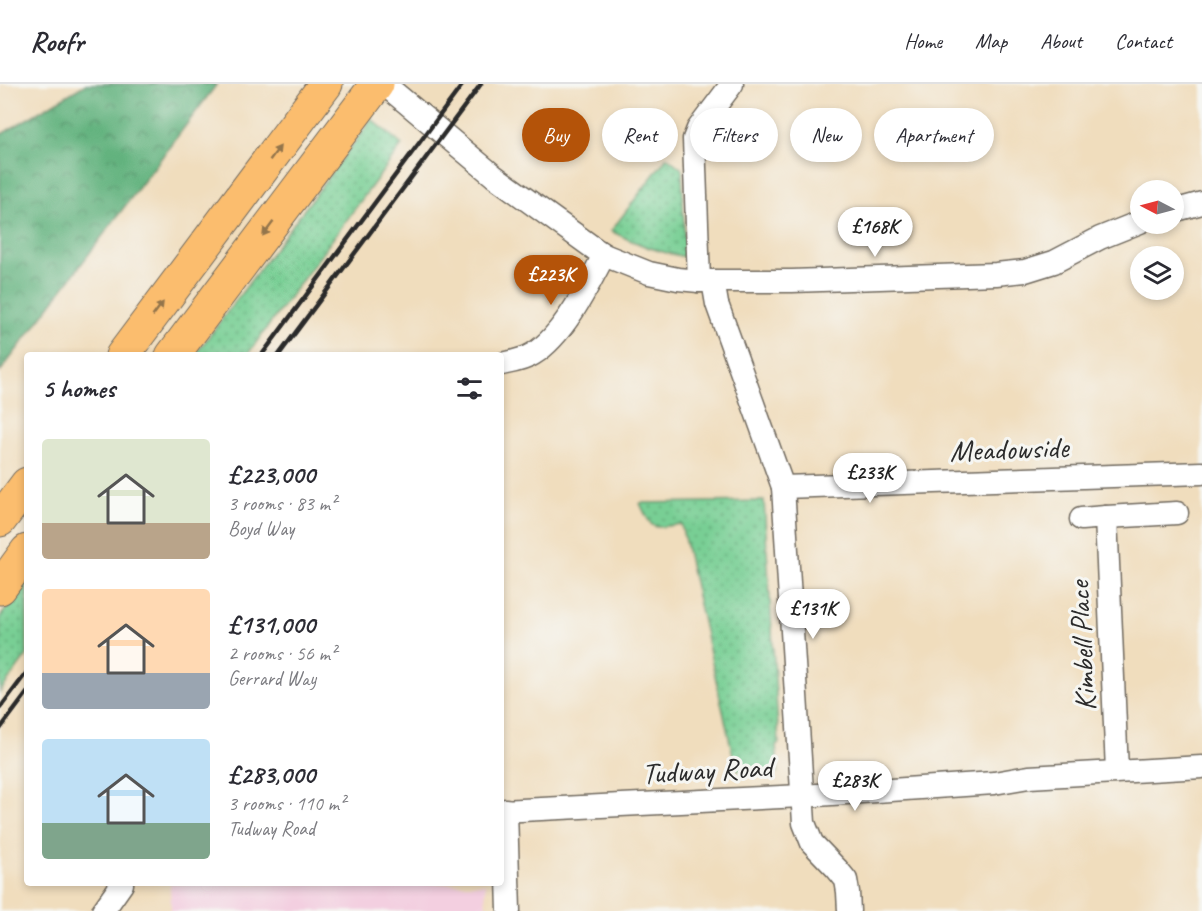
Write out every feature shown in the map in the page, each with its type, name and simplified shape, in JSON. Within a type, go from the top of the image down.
[{"type":"highway","points":[[175,352],[377,84]]},
{"type":"highway","points":[[126,352],[325,85]]},
{"type":"highway","points":[[0,520],[24,488]]},
{"type":"highway","points":[[0,588],[24,555]]},
{"type":"street","points":[[384,84],[494,176],[567,231],[604,255],[649,273],[678,279],[803,281],[1025,271],[1054,262],[1100,238],[1130,226]]},
{"type":"street","points":[[732,84],[698,129],[694,139],[706,281],[717,304],[783,486],[804,823],[812,843],[846,880],[849,911]]},
{"type":"street","points":[[1184,208],[1202,203]]},
{"type":"street","points":[[504,363],[531,356],[551,342],[583,294],[604,255]]},
{"type":"street","name":"Meadowside","points":[[783,486],[1202,473]]},
{"type":"street","points":[[1081,519],[1177,513]]},
{"type":"street","name":"Kimbell Place","points":[[1106,517],[1117,771]]},
{"type":"street","name":"Tudway Road","points":[[504,810],[802,796],[994,783],[1029,777],[1202,767]]},
{"type":"street","points":[[504,827],[509,911]]},
{"type":"street","points":[[103,911],[121,886]]},
{"type":"shaded area","points":[[170,886],[485,886],[486,911],[171,911]]},
{"type":"green space","points":[[86,84],[217,84],[0,372],[0,135]]},
{"type":"green space","points":[[372,119],[402,145],[249,352],[197,352]]},
{"type":"green space","points":[[663,162],[673,162],[682,169],[685,257],[647,247],[611,231]]},
{"type":"green space","points":[[764,501],[779,743],[776,745],[778,772],[757,775],[736,769],[681,524],[654,526],[648,520],[640,503]]},
{"type":"green space","points":[[24,585],[24,659],[0,692],[0,617]]},
{"type":"railway","points":[[264,352],[463,84]]},
{"type":"railway","points":[[281,352],[481,84]]},
{"type":"railway","points":[[0,708],[24,676]]},
{"type":"railway","points":[[0,729],[24,697]]}]
